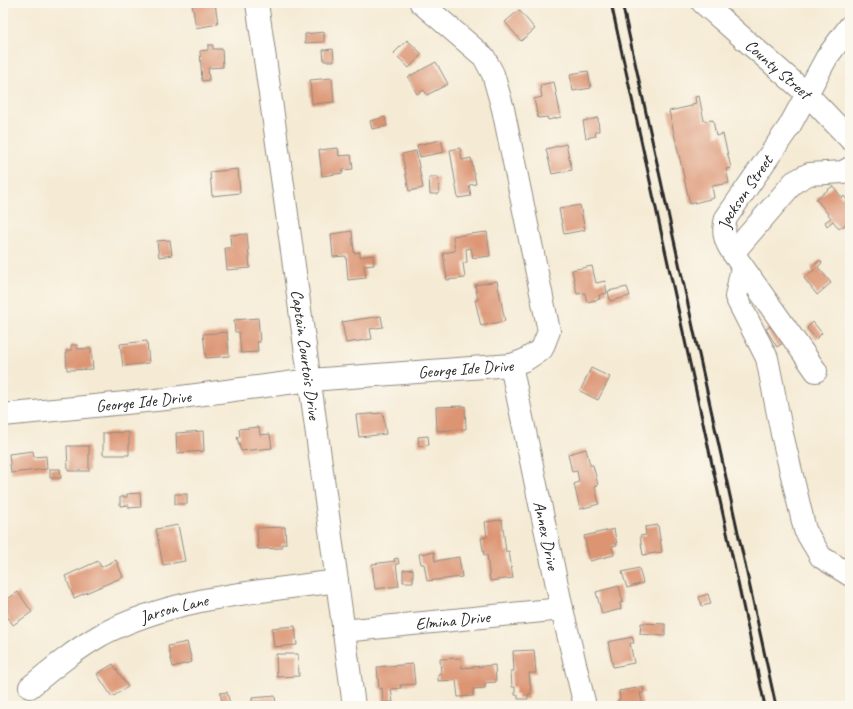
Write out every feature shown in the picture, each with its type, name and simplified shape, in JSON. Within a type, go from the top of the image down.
[{"type":"street","name":"Captain Courtois Drive","points":[[256,3],[310,380],[354,706]]},
{"type":"street","name":"George Ide Drive","points":[[3,415],[166,399],[310,380],[512,365],[525,360],[542,349],[550,330],[503,109],[493,74],[484,58],[421,3]]},
{"type":"street","name":"County Street","points":[[703,3],[806,94],[850,139]]},
{"type":"street","name":"Jackson Street","points":[[816,371],[737,260],[725,238],[723,228],[726,218],[789,127],[827,57],[850,26]]},
{"type":"street","points":[[850,168],[843,172],[809,174],[794,182],[737,260],[736,297],[767,358],[782,434],[805,530],[821,557],[850,576]]},
{"type":"street","name":"Annex Drive","points":[[512,365],[562,609],[585,706]]},
{"type":"street","name":"Jarson Lane","points":[[30,687],[64,658],[102,635],[169,608],[236,595],[337,580]]},
{"type":"street","name":"Elmina Drive","points":[[343,631],[562,609]]},
{"type":"building","points":[[192,3],[215,3],[218,24],[196,28]]},
{"type":"building","points":[[519,10],[535,29],[521,41],[505,22]]},
{"type":"building","points":[[324,32],[324,42],[305,43],[305,34]]},
{"type":"building","points":[[407,40],[422,54],[409,68],[394,53]]},
{"type":"building","points":[[208,45],[213,45],[213,49],[222,49],[223,67],[208,68],[209,80],[202,81],[200,51],[208,50]]},
{"type":"building","points":[[333,49],[334,61],[324,61],[323,50]]},
{"type":"building","points":[[436,62],[448,84],[427,95],[424,90],[417,94],[408,77]]},
{"type":"building","points":[[588,71],[591,88],[573,91],[570,74]]},
{"type":"building","points":[[332,78],[334,102],[312,104],[310,80]]},
{"type":"building","points":[[554,82],[561,117],[548,120],[547,117],[538,118],[534,99],[542,97],[540,85]]},
{"type":"building","points":[[699,96],[704,121],[713,120],[716,136],[723,134],[731,168],[726,169],[729,183],[712,186],[714,198],[690,204],[669,111],[692,106],[692,104],[696,103],[695,97]]},
{"type":"building","points":[[385,117],[387,126],[372,129],[370,121]]},
{"type":"building","points":[[598,118],[599,131],[595,131],[596,136],[586,138],[583,121]]},
{"type":"building","points":[[441,140],[444,152],[420,157],[417,145]]},
{"type":"building","points":[[566,144],[572,170],[552,174],[546,149]]},
{"type":"building","points":[[338,148],[339,156],[351,155],[353,169],[342,170],[343,173],[322,176],[319,150]]},
{"type":"building","points":[[460,148],[462,160],[471,158],[476,184],[469,185],[471,196],[458,198],[450,150]]},
{"type":"building","points":[[416,151],[423,188],[409,191],[402,154]]},
{"type":"building","points":[[238,169],[240,193],[212,196],[210,172]]},
{"type":"building","points":[[429,177],[438,177],[439,194],[430,194]]},
{"type":"building","points":[[833,186],[842,198],[844,196],[850,204],[850,221],[839,229],[833,221],[827,226],[825,222],[831,218],[816,199]]},
{"type":"building","points":[[580,205],[585,230],[564,234],[559,209]]},
{"type":"building","points":[[352,231],[354,253],[360,252],[360,257],[373,255],[374,265],[364,266],[366,278],[348,280],[346,256],[333,257],[331,234]]},
{"type":"building","points":[[487,232],[490,256],[473,258],[471,248],[466,249],[467,262],[463,263],[465,278],[447,280],[443,253],[455,251],[453,236]]},
{"type":"building","points":[[247,234],[250,268],[227,270],[225,248],[231,248],[230,235]]},
{"type":"building","points":[[170,240],[172,255],[159,257],[157,241]]},
{"type":"building","points":[[820,260],[822,263],[818,267],[831,283],[817,295],[804,278],[814,270],[811,267]]},
{"type":"building","points":[[592,266],[596,283],[605,281],[607,293],[599,295],[600,299],[587,302],[585,293],[577,294],[572,270]]},
{"type":"building","points":[[497,281],[505,321],[481,326],[475,300],[478,300],[475,285]]},
{"type":"building","points":[[627,287],[630,296],[610,301],[608,291]]},
{"type":"building","points":[[381,316],[383,327],[370,329],[372,339],[346,343],[342,322]]},
{"type":"building","points":[[258,318],[260,342],[257,342],[258,352],[241,353],[239,332],[235,332],[234,320]]},
{"type":"building","points":[[813,322],[822,333],[816,339],[807,328]]},
{"type":"building","points":[[772,325],[783,343],[777,347],[766,329]]},
{"type":"building","points":[[227,332],[229,356],[206,358],[203,334]]},
{"type":"building","points":[[147,341],[149,363],[123,366],[120,344]]},
{"type":"building","points":[[71,345],[77,345],[78,349],[91,348],[93,369],[67,370],[66,351],[71,350]]},
{"type":"building","points":[[591,368],[610,377],[598,400],[580,391]]},
{"type":"building","points":[[465,406],[466,429],[437,431],[436,407]]},
{"type":"building","points":[[383,413],[386,434],[359,437],[356,415]]},
{"type":"building","points":[[259,427],[260,435],[270,434],[272,448],[241,451],[237,437],[240,437],[239,429]]},
{"type":"building","points":[[203,431],[204,451],[177,453],[176,433]]},
{"type":"building","points":[[129,432],[129,455],[103,455],[103,433]]},
{"type":"building","points":[[428,436],[429,445],[419,446],[418,437]]},
{"type":"building","points":[[67,446],[89,446],[89,471],[68,471]]},
{"type":"building","points":[[586,449],[590,465],[593,465],[598,485],[595,486],[599,504],[580,509],[574,484],[579,482],[577,471],[572,472],[568,454]]},
{"type":"building","points":[[33,451],[34,457],[46,456],[47,469],[11,473],[9,454]]},
{"type":"building","points":[[50,469],[60,469],[61,478],[50,478]]},
{"type":"building","points":[[140,493],[141,507],[129,508],[129,505],[120,506],[120,497],[127,497],[127,494]]},
{"type":"building","points":[[175,494],[187,494],[187,504],[175,504]]},
{"type":"building","points":[[502,520],[506,552],[509,551],[513,578],[490,581],[487,555],[484,555],[481,538],[487,537],[485,522]]},
{"type":"building","points":[[178,525],[185,561],[163,565],[156,529]]},
{"type":"building","points":[[658,525],[662,552],[643,555],[640,536],[646,535],[645,527]]},
{"type":"building","points":[[285,527],[286,544],[282,544],[282,548],[258,549],[257,528]]},
{"type":"building","points":[[614,529],[617,545],[612,546],[614,555],[590,561],[584,536]]},
{"type":"building","points":[[434,552],[435,561],[459,557],[462,577],[427,581],[424,564],[421,564],[419,554]]},
{"type":"building","points":[[398,558],[399,564],[396,564],[399,586],[375,589],[372,564],[395,561],[394,559]]},
{"type":"building","points":[[116,560],[123,577],[74,598],[65,576],[98,561],[101,567]]},
{"type":"building","points":[[639,568],[643,583],[627,588],[622,572]]},
{"type":"building","points":[[413,569],[413,582],[403,582],[403,570]]},
{"type":"building","points":[[619,586],[623,602],[620,603],[621,609],[602,614],[596,592]]},
{"type":"building","points":[[18,592],[32,612],[13,625],[3,610],[3,602]]},
{"type":"building","points":[[708,594],[711,604],[702,606],[699,597]]},
{"type":"building","points":[[641,623],[665,624],[665,636],[640,634]]},
{"type":"building","points":[[295,626],[297,645],[274,647],[272,628]]},
{"type":"building","points":[[632,637],[634,643],[630,643],[634,663],[613,667],[608,642]]},
{"type":"building","points":[[187,642],[192,662],[173,667],[168,646]]},
{"type":"building","points":[[534,650],[536,673],[529,673],[531,694],[528,694],[528,699],[518,699],[518,695],[515,695],[515,687],[512,687],[511,671],[514,671],[513,651]]},
{"type":"building","points":[[276,654],[298,654],[299,676],[277,677]]},
{"type":"building","points":[[461,658],[462,668],[495,665],[496,682],[485,683],[485,688],[473,689],[473,696],[458,697],[456,680],[438,681],[438,674],[441,674],[440,659]]},
{"type":"building","points":[[113,664],[128,687],[112,697],[97,674]]},
{"type":"building","points":[[413,664],[415,684],[400,685],[401,688],[391,689],[393,702],[383,703],[382,688],[379,689],[377,667]]},
{"type":"building","points":[[643,687],[644,693],[640,693],[643,706],[622,706],[621,703],[618,703],[618,700],[620,699],[619,691]]},
{"type":"building","points":[[227,692],[230,704],[223,705],[220,693]]},
{"type":"building","points":[[275,696],[276,706],[252,706],[252,698]]},
{"type":"railway","points":[[611,3],[765,706]]},
{"type":"railway","points":[[622,3],[776,706]]}]
